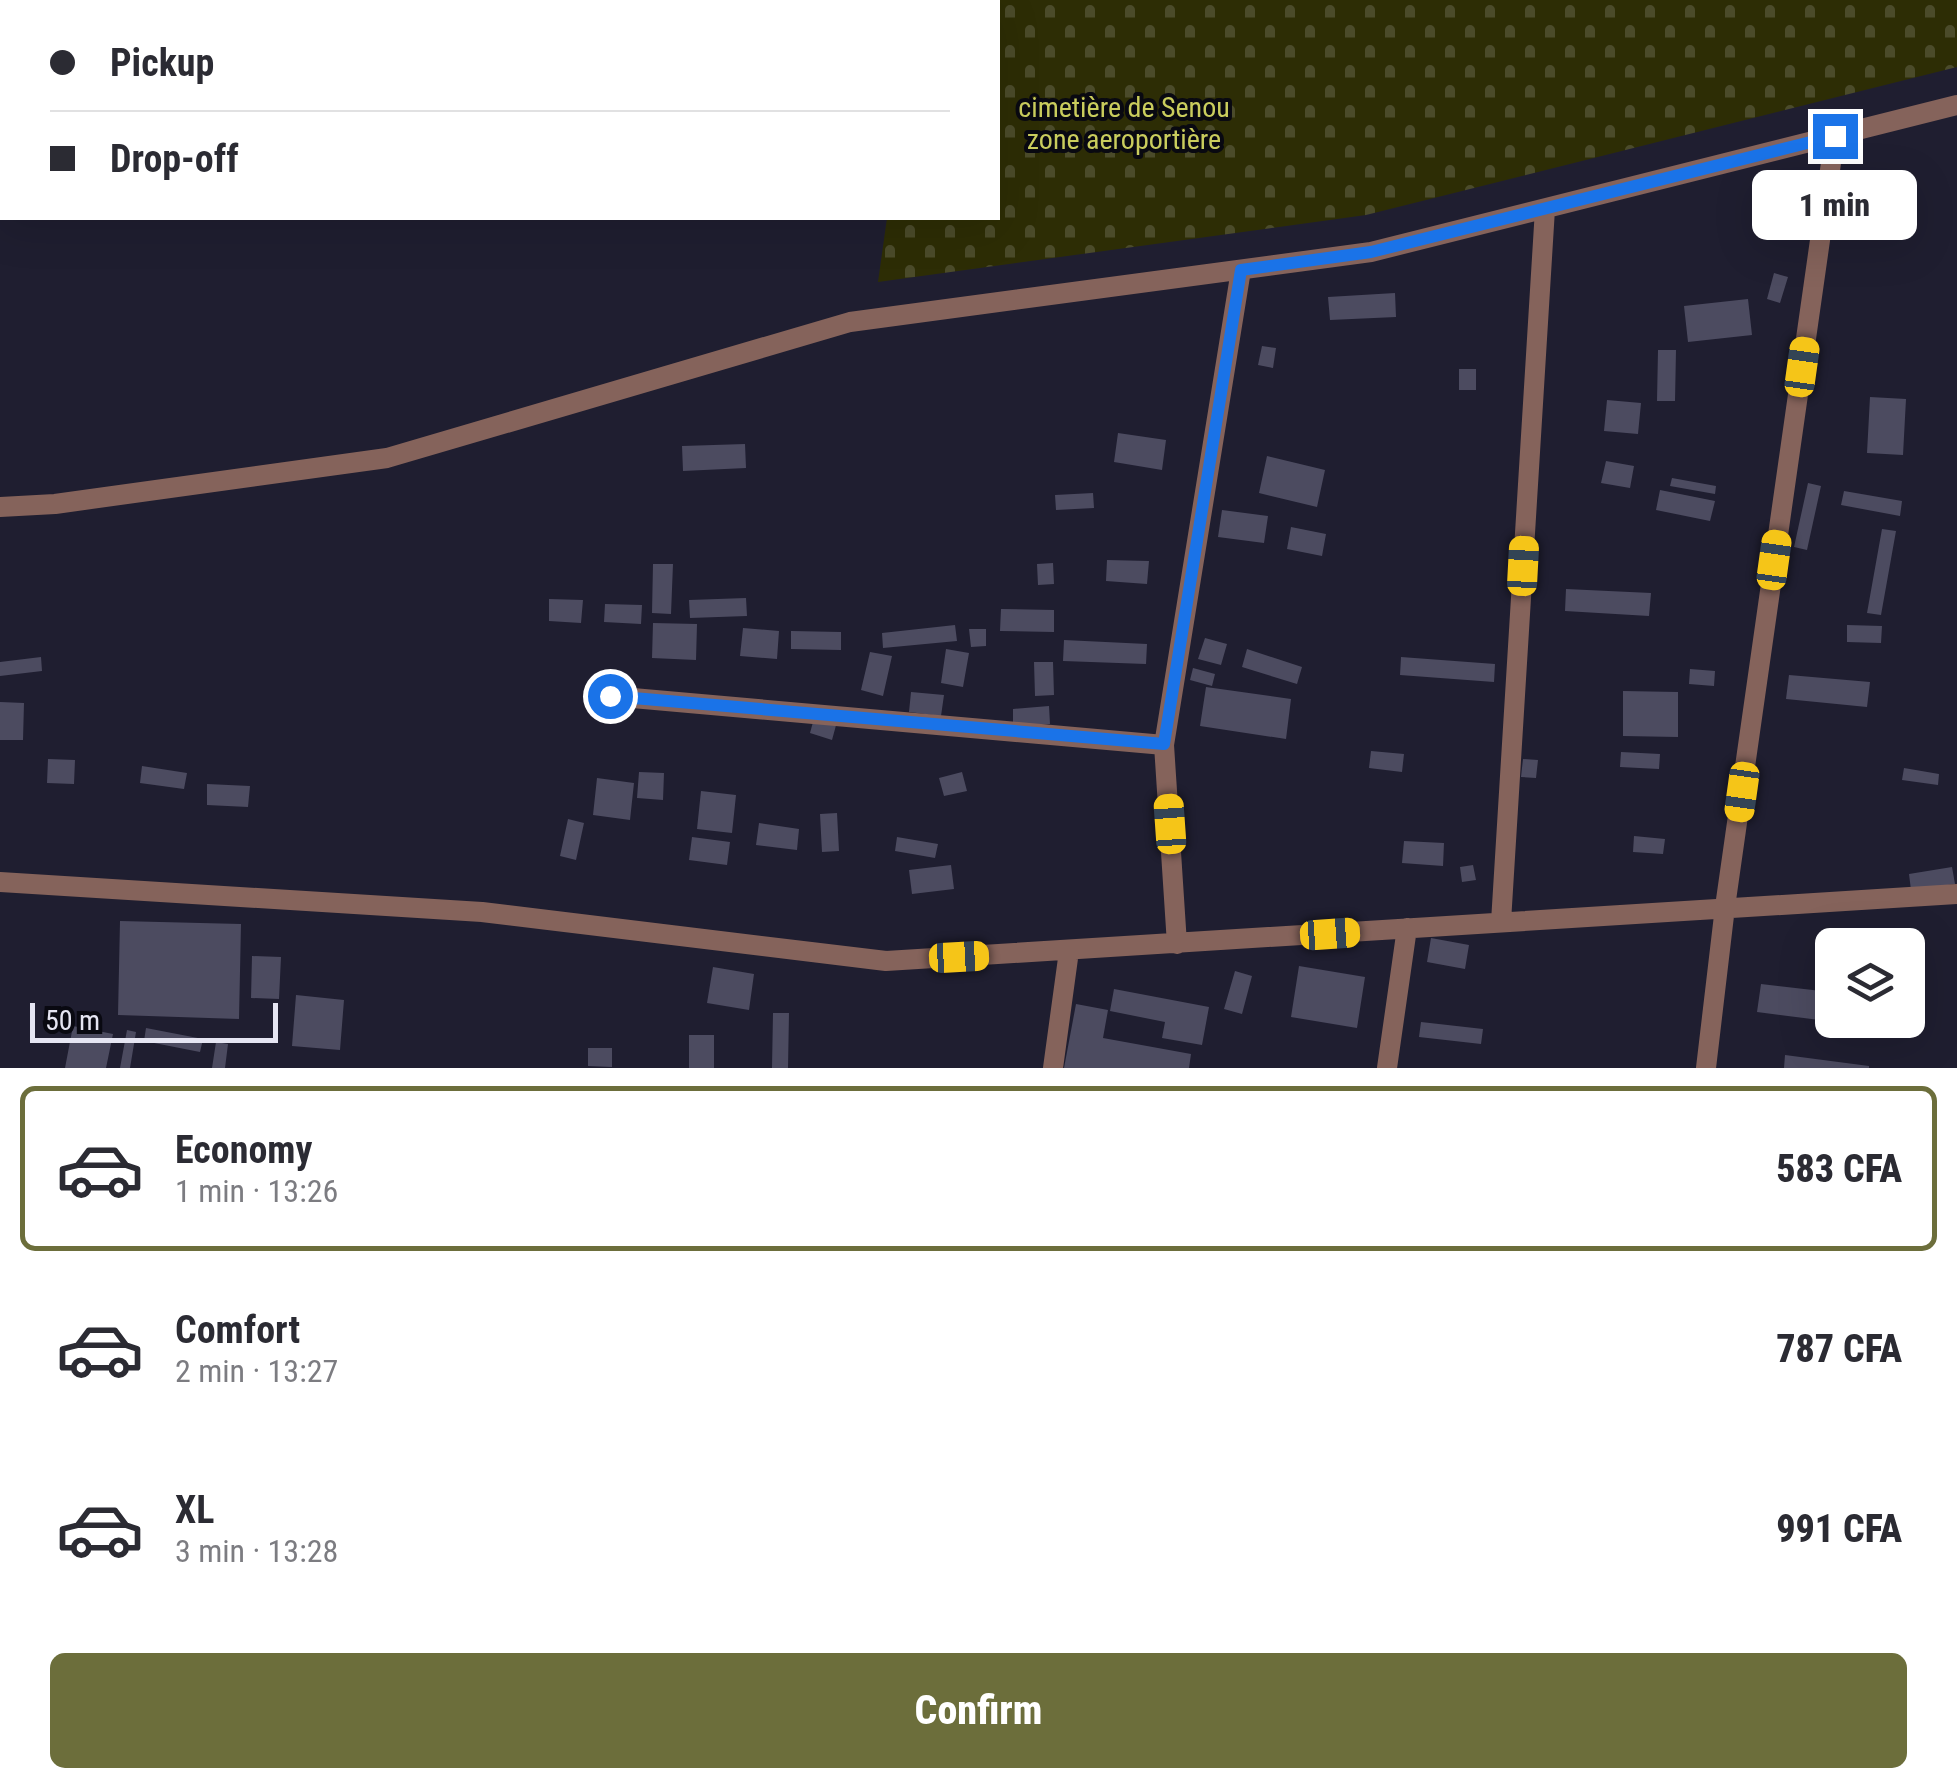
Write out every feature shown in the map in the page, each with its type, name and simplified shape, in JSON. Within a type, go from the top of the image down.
[{"type":"street","points":[[0,507],[56,504],[387,458],[850,322],[1371,252],[1957,105]]},
{"type":"street","points":[[1706,1068],[1725,907],[1835,136]]},
{"type":"street","points":[[1501,922],[1544,209]]},
{"type":"street","points":[[1178,944],[1164,744],[1241,270]]},
{"type":"street","points":[[610,696],[1164,744]]},
{"type":"street","points":[[0,882],[482,912],[886,961],[1957,894]]},
{"type":"street","points":[[1387,1068],[1407,928]]},
{"type":"street","points":[[1053,1068],[1069,951]]},
{"type":"green space","name":"cimetière de Senou zone aeroportière","points":[[1000,0],[1957,0],[1957,67],[1366,215],[878,282],[887,220],[1000,220]]},
{"type":"building","points":[[1774,273],[1788,277],[1780,303],[1767,299]]},
{"type":"building","points":[[1395,293],[1396,317],[1330,320],[1328,297]]},
{"type":"building","points":[[1748,299],[1752,335],[1688,342],[1684,306]]},
{"type":"building","points":[[1262,346],[1276,348],[1273,368],[1258,365]]},
{"type":"building","points":[[1658,350],[1676,350],[1675,401],[1657,401]]},
{"type":"building","points":[[1459,369],[1476,369],[1476,390],[1459,390]]},
{"type":"building","points":[[1870,397],[1906,399],[1903,455],[1867,453]]},
{"type":"building","points":[[1607,400],[1641,403],[1638,434],[1604,431]]},
{"type":"building","points":[[1118,433],[1166,440],[1162,470],[1114,462]]},
{"type":"building","points":[[745,444],[746,468],[683,471],[682,446]]},
{"type":"building","points":[[1267,456],[1325,470],[1317,507],[1259,493]]},
{"type":"building","points":[[1606,461],[1634,466],[1630,488],[1601,483]]},
{"type":"building","points":[[1672,478],[1716,486],[1715,494],[1670,486]]},
{"type":"building","points":[[1808,483],[1821,486],[1807,550],[1794,547]]},
{"type":"building","points":[[1660,490],[1715,501],[1710,521],[1656,510]]},
{"type":"building","points":[[1844,491],[1902,501],[1900,516],[1841,505]]},
{"type":"building","points":[[1093,493],[1094,508],[1056,510],[1055,495]]},
{"type":"building","points":[[1222,510],[1268,516],[1264,543],[1218,537]]},
{"type":"building","points":[[1291,527],[1326,534],[1322,556],[1287,549]]},
{"type":"building","points":[[1882,529],[1896,531],[1881,615],[1867,613]]},
{"type":"building","points":[[1107,560],[1149,561],[1147,584],[1106,581]]},
{"type":"building","points":[[1053,563],[1054,584],[1038,585],[1037,564]]},
{"type":"building","points":[[653,564],[673,564],[671,614],[652,613]]},
{"type":"building","points":[[1566,589],[1651,593],[1649,616],[1565,611]]},
{"type":"building","points":[[746,598],[747,616],[690,618],[689,600]]},
{"type":"building","points":[[549,599],[583,600],[581,623],[549,621]]},
{"type":"building","points":[[605,604],[642,605],[641,624],[604,622]]},
{"type":"building","points":[[1001,609],[1054,610],[1054,632],[1000,631]]},
{"type":"building","points":[[653,623],[697,624],[696,660],[652,658]]},
{"type":"building","points":[[955,625],[957,641],[883,648],[882,633]]},
{"type":"building","points":[[1847,625],[1882,626],[1881,643],[1847,642]]},
{"type":"building","points":[[743,628],[779,631],[777,659],[740,656]]},
{"type":"building","points":[[969,629],[986,629],[986,646],[971,647]]},
{"type":"building","points":[[791,631],[841,632],[841,650],[791,649]]},
{"type":"building","points":[[1205,638],[1227,644],[1221,665],[1198,659]]},
{"type":"building","points":[[1064,640],[1147,644],[1146,664],[1063,661]]},
{"type":"building","points":[[946,649],[969,653],[963,687],[941,683]]},
{"type":"building","points":[[1247,649],[1302,667],[1297,684],[1242,667]]},
{"type":"building","points":[[870,652],[892,656],[883,696],[861,690]]},
{"type":"building","points":[[41,657],[42,671],[0,676],[0,662]]},
{"type":"building","points":[[1401,657],[1495,664],[1494,682],[1400,675]]},
{"type":"building","points":[[1034,662],[1053,662],[1054,695],[1035,696]]},
{"type":"building","points":[[1193,668],[1215,674],[1212,686],[1190,680]]},
{"type":"building","points":[[1690,669],[1715,671],[1714,686],[1689,684]]},
{"type":"building","points":[[1789,675],[1870,682],[1867,707],[1786,699]]},
{"type":"building","points":[[1206,687],[1291,699],[1286,739],[1200,726]]},
{"type":"building","points":[[1623,691],[1678,692],[1678,737],[1623,736]]},
{"type":"building","points":[[911,692],[944,695],[941,716],[909,712]]},
{"type":"building","points":[[0,702],[24,703],[23,740],[0,740]]},
{"type":"building","points":[[1049,706],[1050,724],[1013,726],[1013,709]]},
{"type":"building","points":[[816,711],[838,718],[832,740],[810,733]]},
{"type":"building","points":[[1371,751],[1404,754],[1402,772],[1369,768]]},
{"type":"building","points":[[1621,752],[1660,754],[1659,769],[1620,767]]},
{"type":"building","points":[[48,759],[75,760],[74,784],[47,783]]},
{"type":"building","points":[[1523,759],[1538,760],[1536,778],[1521,777]]},
{"type":"building","points":[[142,766],[187,773],[184,789],[140,783]]},
{"type":"building","points":[[1904,768],[1939,774],[1938,785],[1902,780]]},
{"type":"building","points":[[639,772],[664,773],[663,800],[637,798]]},
{"type":"building","points":[[962,772],[967,791],[944,796],[939,778]]},
{"type":"building","points":[[597,778],[634,783],[630,820],[593,815]]},
{"type":"building","points":[[207,784],[250,786],[248,807],[207,805]]},
{"type":"building","points":[[701,791],[736,795],[732,833],[697,829]]},
{"type":"building","points":[[837,813],[839,851],[822,852],[820,814]]},
{"type":"building","points":[[568,819],[584,823],[576,860],[560,856]]},
{"type":"building","points":[[759,823],[799,829],[797,850],[756,845]]},
{"type":"building","points":[[1634,836],[1665,839],[1663,854],[1633,852]]},
{"type":"building","points":[[692,837],[730,842],[727,865],[689,860]]},
{"type":"building","points":[[897,837],[938,844],[935,858],[895,851]]},
{"type":"building","points":[[1404,841],[1444,843],[1443,866],[1402,863]]},
{"type":"building","points":[[951,865],[954,889],[912,894],[909,870]]},
{"type":"building","points":[[1473,865],[1476,880],[1462,882],[1460,867]]},
{"type":"building","points":[[1952,867],[1955,884],[1911,890],[1909,874]]},
{"type":"building","points":[[120,921],[241,924],[239,1019],[118,1015]]},
{"type":"building","points":[[1431,938],[1469,945],[1465,969],[1427,962]]},
{"type":"building","points":[[252,956],[281,957],[279,999],[251,998]]},
{"type":"building","points":[[1299,966],[1365,977],[1357,1028],[1291,1017]]},
{"type":"building","points":[[713,967],[754,974],[749,1010],[707,1003]]},
{"type":"building","points":[[1235,971],[1252,976],[1242,1014],[1224,1009]]},
{"type":"building","points":[[1761,984],[1815,990],[1815,1019],[1757,1012]]},
{"type":"building","points":[[1114,989],[1209,1007],[1202,1045],[1162,1038],[1165,1022],[1110,1011]]},
{"type":"building","points":[[296,995],[344,1000],[340,1050],[292,1046]]},
{"type":"building","points":[[1076,1004],[1108,1010],[1103,1038],[1191,1054],[1189,1068],[1064,1068]]},
{"type":"building","points":[[773,1013],[789,1013],[788,1068],[772,1068]]},
{"type":"building","points":[[1421,1022],[1483,1029],[1481,1044],[1419,1037]]},
{"type":"building","points":[[73,1026],[113,1034],[106,1068],[65,1068]]},
{"type":"building","points":[[146,1028],[203,1039],[200,1052],[144,1041]]},
{"type":"building","points":[[127,1030],[136,1032],[130,1068],[120,1068]]},
{"type":"building","points":[[689,1035],[714,1035],[714,1068],[689,1068]]},
{"type":"building","points":[[216,1042],[228,1044],[225,1068],[212,1068]]},
{"type":"building","points":[[588,1048],[612,1048],[612,1067],[588,1066]]},
{"type":"building","points":[[1785,1055],[1869,1066],[1869,1068],[1784,1068]]},
{"type":"route","points":[[610,696],[1164,744],[1241,270],[1371,252],[1835,136]]}]
